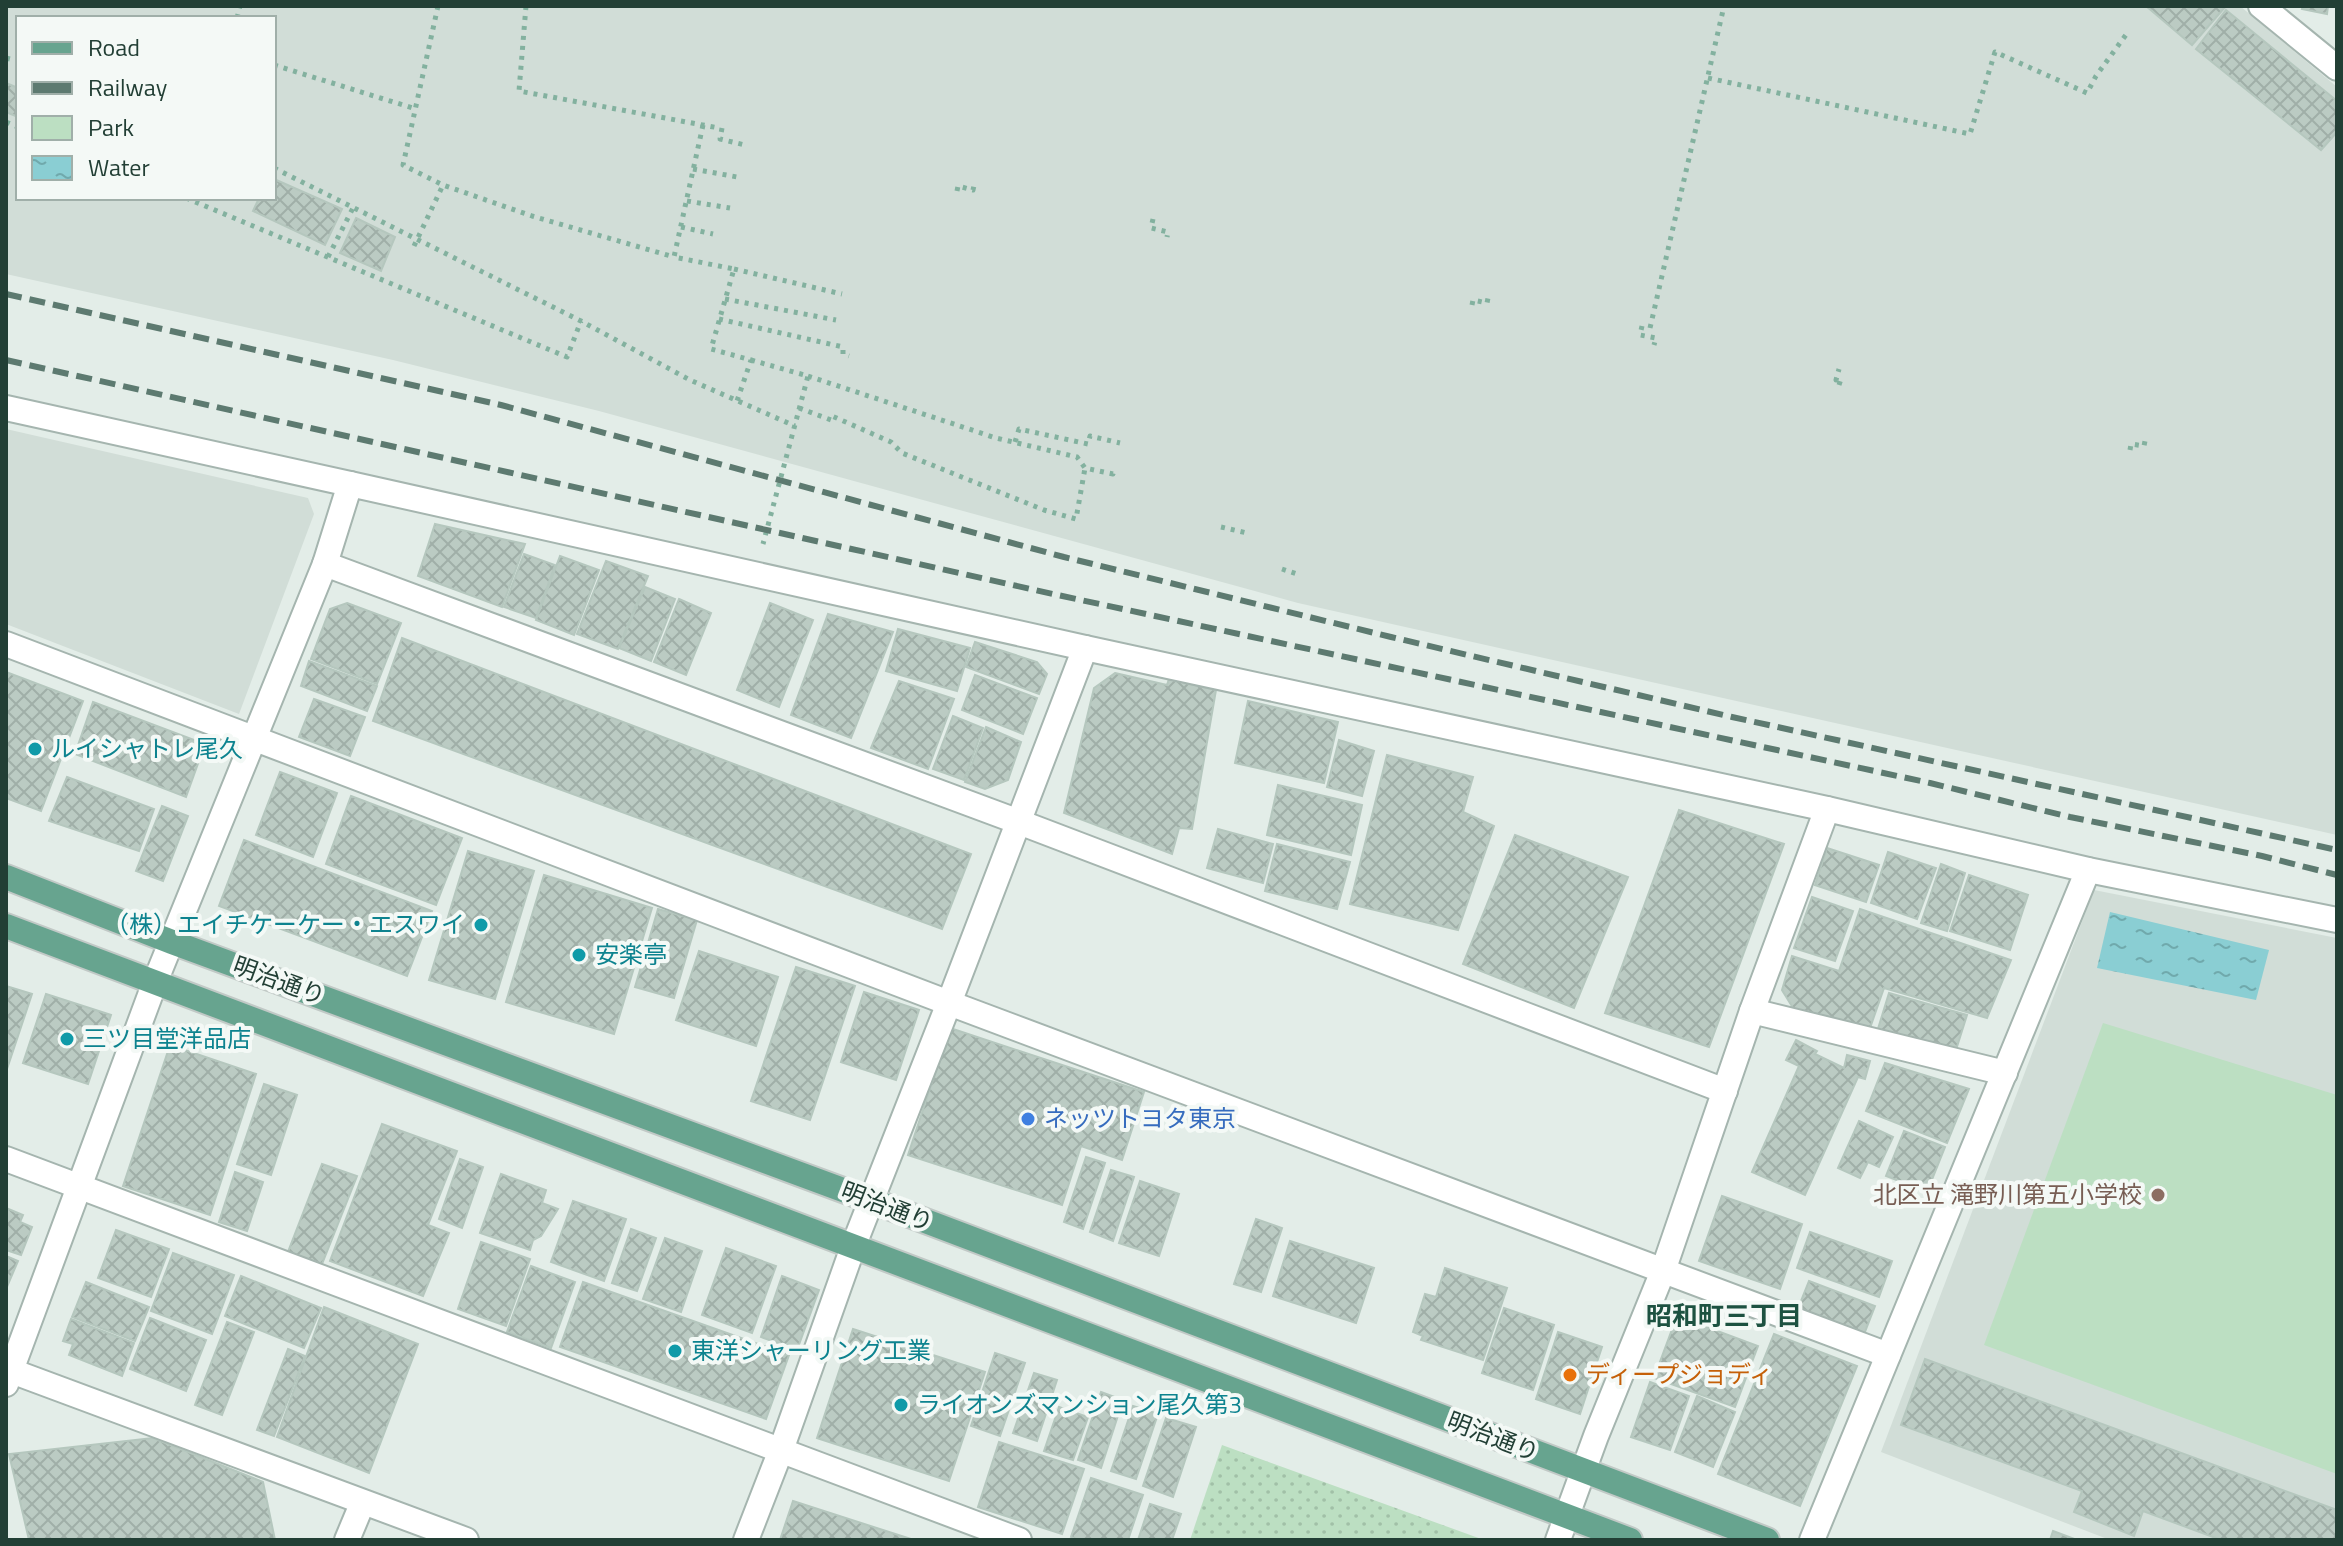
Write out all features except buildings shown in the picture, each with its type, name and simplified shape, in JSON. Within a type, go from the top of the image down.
[{"type":"main road","name":"明治通り","points":[[6,877],[1767,1540]]},
{"type":"main road","name":"明治通り","points":[[6,926],[1630,1540]]},
{"type":"street","points":[[2261,6],[2337,68]]},
{"type":"street","points":[[6,408],[756,576],[1827,809],[2088,870],[2337,920]]},
{"type":"street","points":[[350,484],[325,564],[155,982],[8,1374],[466,1540]]},
{"type":"street","points":[[325,564],[1019,822],[1725,1091]]},
{"type":"street","points":[[6,644],[949,1003],[1888,1355]]},
{"type":"street","points":[[746,1540],[870,1200],[1085,648]]},
{"type":"street","points":[[1558,1540],[1663,1271],[1752,1011],[1827,809]]},
{"type":"street","points":[[1812,1540],[2088,870]]},
{"type":"street","points":[[1752,1011],[2005,1073]]},
{"type":"street","points":[[6,1159],[1019,1540]]},
{"type":"street","points":[[347,1540],[362,1504]]},
{"type":"path","points":[[438,6],[403,165],[443,185],[532,216],[674,257],[842,294]]},
{"type":"path","points":[[526,6],[519,91],[721,128],[720,139],[745,145]]},
{"type":"path","points":[[1650,328],[1724,6]]},
{"type":"path","points":[[1708,78],[1970,134],[1995,52],[2087,93],[2128,32]]},
{"type":"path","points":[[276,66],[416,109]]},
{"type":"path","points":[[674,257],[703,125]]},
{"type":"path","points":[[276,169],[581,321],[690,380],[795,426]]},
{"type":"path","points":[[693,169],[737,177]]},
{"type":"path","points":[[957,191],[958,186],[973,190],[975,181]]},
{"type":"path","points":[[414,246],[443,185]]},
{"type":"path","points":[[191,200],[567,357],[581,321]]},
{"type":"path","points":[[687,201],[730,208]]},
{"type":"path","points":[[328,257],[353,208]]},
{"type":"path","points":[[1153,219],[1151,228],[1168,232],[1167,237]]},
{"type":"path","points":[[681,227],[713,234]]},
{"type":"path","points":[[734,269],[711,349],[808,376],[1015,442],[1077,457],[1085,468],[1113,474],[1114,470]]},
{"type":"path","points":[[1472,305],[1473,300],[1487,303],[1489,293]]},
{"type":"path","points":[[725,299],[836,320]]},
{"type":"path","points":[[719,319],[843,347],[843,354],[849,356]]},
{"type":"path","points":[[1642,326],[1640,335],[1656,338],[1654,345]]},
{"type":"path","points":[[737,401],[751,360]]},
{"type":"path","points":[[1839,369],[1836,380],[1841,379],[1839,385]]},
{"type":"path","points":[[756,576],[808,376]]},
{"type":"path","points":[[799,408],[831,420],[832,416],[891,442],[902,453],[1044,510],[1076,519],[1085,468]]},
{"type":"path","points":[[1015,442],[1019,429],[1088,444],[1090,436],[1120,443]]},
{"type":"path","points":[[2130,450],[2131,444],[2144,446],[2146,436]]},
{"type":"path","points":[[1221,527],[1247,533]]},
{"type":"path","points":[[1282,569],[1300,575]]},
{"type":"shaded area","points":[[6,6],[2240,6],[2337,87],[2337,835],[1298,603],[599,411],[393,360],[6,274]]},
{"type":"shaded area","points":[[6,429],[308,498],[314,514],[239,714],[6,624]]},
{"type":"shaded area","name":"北区立 滝野川第五小学校","points":[[2094,890],[2337,938],[2337,1540],[2110,1540],[1881,1452]]},
{"type":"green space","points":[[2103,1023],[2337,1095],[2337,1474],[1984,1345]]},
{"type":"green space","points":[[1222,1445],[1484,1540],[1190,1540]]},
{"type":"water","points":[[2110,912],[2269,950],[2256,1000],[2097,968]]},
{"type":"railway","points":[[6,294],[501,405],[1064,557],[1391,637],[1732,717],[2337,850]]},
{"type":"railway","points":[[6,360],[1053,594],[1930,783],[2337,875]]},
{"type":"place","name":"ルイシャトレ尾久","points":[[35,749]]},
{"type":"place","name":"（株）エイチケーケー・エスワイ","points":[[481,925]]},
{"type":"place","name":"安楽亭","points":[[579,955]]},
{"type":"place","name":"三ツ目堂洋品店","points":[[67,1039]]},
{"type":"place","name":"ネッツトヨタ東京","points":[[1028,1119]]},
{"type":"place","name":"北区立 滝野川第五小学校","points":[[2158,1195]]},
{"type":"place","name":"東洋シャーリング工業","points":[[675,1351]]},
{"type":"place","name":"ディープジョディ","points":[[1570,1375]]},
{"type":"place","name":"ライオンズマンション尾久第3","points":[[901,1405]]},
{"type":"district","name":"昭和町三丁目","points":[[1724,1316]]}]
